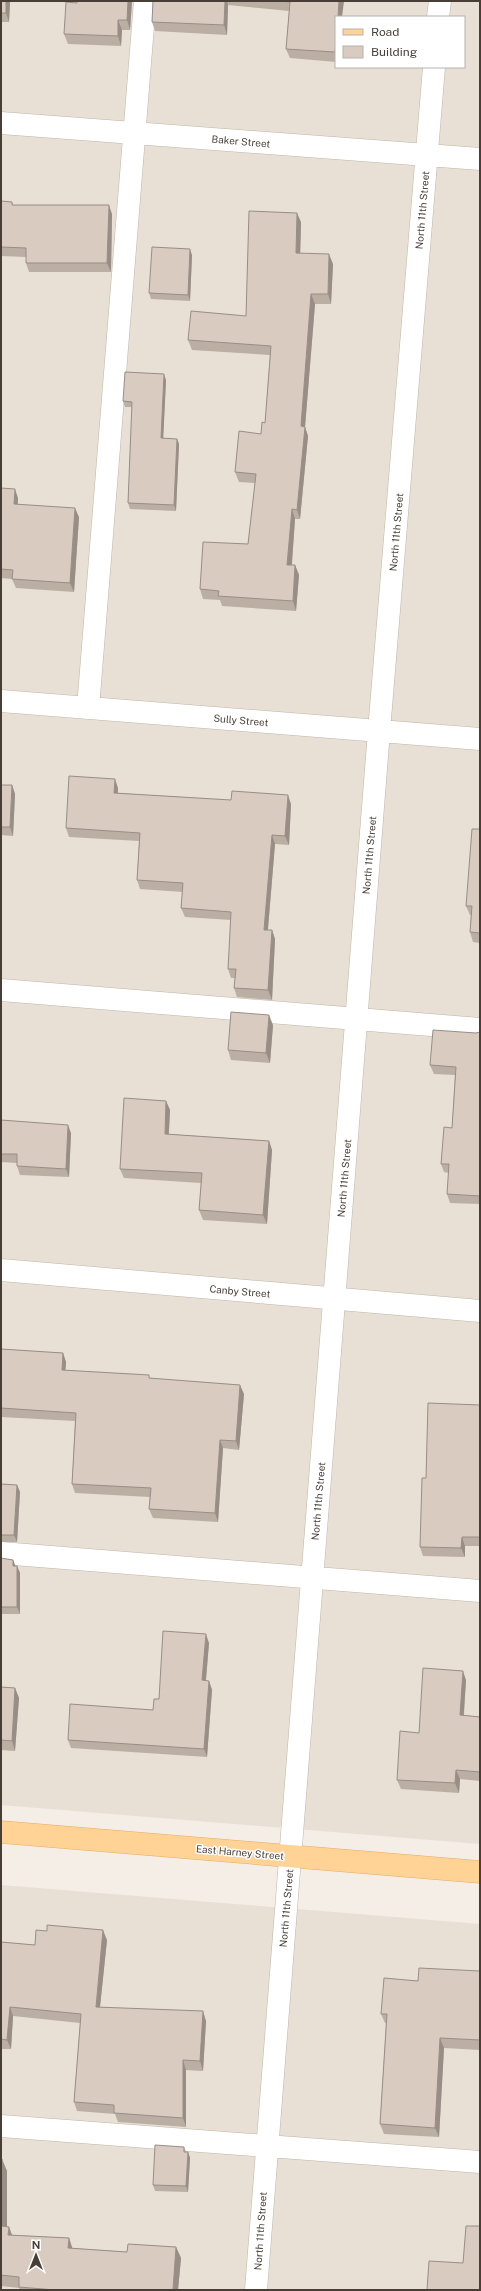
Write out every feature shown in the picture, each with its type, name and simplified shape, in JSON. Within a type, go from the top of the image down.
[{"type":"main road","name":"East Harney Street","points":[[1,1832],[480,1872]]},
{"type":"street","points":[[88,708],[145,1]]},
{"type":"street","points":[[438,16],[440,1]]},
{"type":"street","name":"North 11th Street","points":[[256,2290],[379,731],[434,68]]},
{"type":"street","name":"Baker Street","points":[[1,123],[480,159]]},
{"type":"street","name":"Sully Street","points":[[1,702],[480,739]]},
{"type":"street","points":[[1,990],[480,1029]]},
{"type":"street","name":"Canby Street","points":[[1,1270],[480,1311]]},
{"type":"street","points":[[1,1553],[480,1590]]},
{"type":"street","points":[[1,2126],[480,2162]]},
{"type":"shaded area","points":[[1,1],[480,1],[480,1844],[1,1805]]},
{"type":"shaded area","points":[[1,1885],[480,1924],[480,2290],[1,2290]]},
{"type":"building","points":[[1,1],[6,1],[6,13],[1,13]]},
{"type":"building","points":[[77,1],[128,1],[127,20],[118,20],[118,36],[64,34],[66,2],[77,3]]},
{"type":"building","points":[[153,1],[225,1],[224,25],[152,22]]},
{"type":"building","points":[[281,1],[339,1],[338,16],[335,16],[335,52],[286,49],[290,2]]},
{"type":"building","points":[[1,201],[12,202],[12,205],[109,205],[107,263],[26,263],[26,248],[1,247]]},
{"type":"building","points":[[249,211],[297,213],[296,253],[329,254],[328,294],[311,294],[301,426],[305,427],[297,510],[292,509],[287,565],[295,565],[293,601],[218,596],[219,591],[200,589],[203,542],[248,544],[256,474],[235,472],[239,431],[261,434],[262,422],[265,423],[271,346],[188,340],[191,311],[246,316]]},
{"type":"building","points":[[152,247],[190,249],[188,295],[149,293]]},
{"type":"building","points":[[125,372],[164,374],[161,438],[177,439],[174,505],[128,503],[132,402],[123,401]]},
{"type":"building","points":[[1,488],[15,489],[14,504],[75,508],[70,583],[12,579],[13,570],[1,569]]},
{"type":"building","points":[[69,776],[115,779],[114,793],[231,800],[232,791],[288,795],[285,836],[272,835],[264,930],[272,930],[268,990],[234,988],[236,969],[228,969],[231,912],[181,908],[183,883],[137,880],[140,833],[66,828]]},
{"type":"building","points":[[1,785],[12,785],[10,827],[1,827]]},
{"type":"building","points":[[472,829],[480,829],[480,933],[470,932],[472,906],[466,906]]},
{"type":"building","points":[[231,1012],[269,1015],[266,1053],[228,1050]]},
{"type":"building","points":[[433,1030],[480,1032],[480,1196],[447,1194],[449,1164],[441,1164],[444,1127],[452,1128],[456,1067],[430,1065]]},
{"type":"building","points":[[124,1098],[166,1101],[165,1134],[269,1141],[263,1215],[199,1210],[202,1173],[120,1169]]},
{"type":"building","points":[[1,1120],[68,1125],[66,1169],[17,1166],[17,1154],[1,1154]]},
{"type":"building","points":[[1,1349],[63,1353],[62,1370],[149,1375],[149,1378],[240,1385],[236,1441],[220,1440],[215,1513],[149,1509],[151,1488],[72,1484],[76,1413],[1,1408]]},
{"type":"building","points":[[428,1403],[480,1405],[480,1537],[462,1537],[461,1548],[420,1547],[422,1478],[426,1478]]},
{"type":"building","points":[[1,1484],[17,1485],[14,1535],[1,1535]]},
{"type":"building","points":[[1,1558],[13,1560],[13,1566],[17,1566],[17,1607],[1,1607]]},
{"type":"building","points":[[163,1631],[206,1634],[202,1680],[209,1681],[204,1749],[68,1740],[70,1704],[153,1710],[154,1699],[159,1699]]},
{"type":"building","points":[[423,1668],[463,1671],[460,1715],[480,1717],[480,1772],[456,1770],[455,1783],[397,1780],[400,1731],[419,1733]]},
{"type":"building","points":[[1,1687],[15,1688],[12,1741],[1,1740]]},
{"type":"building","points":[[47,1925],[103,1930],[96,2007],[203,2011],[200,2061],[183,2060],[183,2118],[114,2113],[114,2105],[74,2102],[81,2014],[10,2007],[7,2040],[1,2039],[1,1942],[35,1945],[36,1930],[47,1931]]},
{"type":"building","points":[[419,1968],[480,1971],[480,2040],[440,2038],[435,2128],[380,2124],[387,2014],[381,2014],[384,1978],[418,1981]]},
{"type":"building","points":[[155,2145],[184,2147],[184,2152],[188,2152],[186,2186],[153,2185]]},
{"type":"building","points":[[1,2159],[2,2226],[9,2227],[8,2235],[69,2238],[68,2248],[127,2252],[128,2244],[176,2247],[173,2290],[55,2290],[19,2287],[19,2277],[1,2275]]},
{"type":"building","points":[[466,2226],[480,2226],[480,2290],[427,2290],[429,2261],[463,2263]]}]
